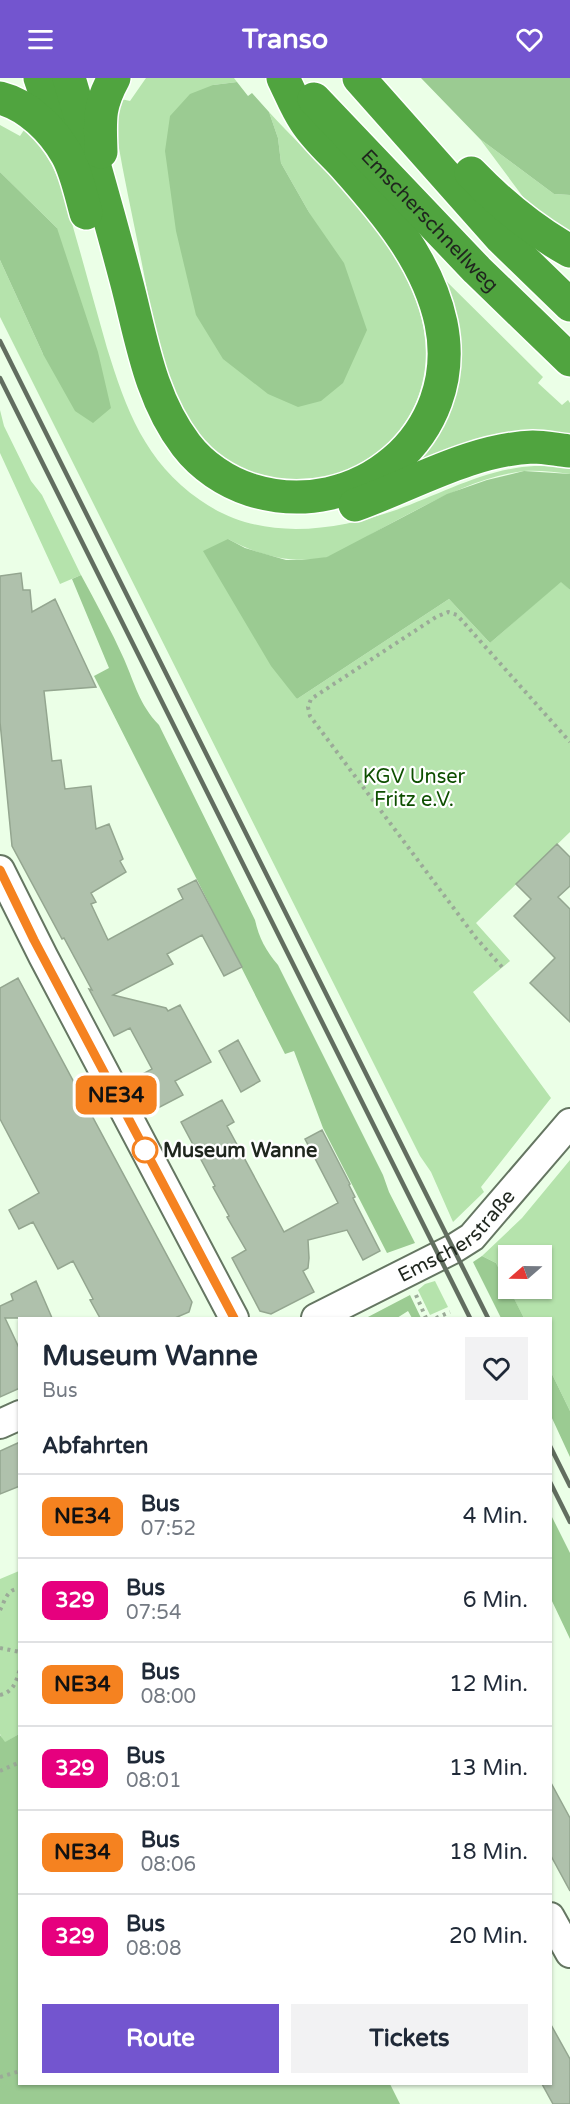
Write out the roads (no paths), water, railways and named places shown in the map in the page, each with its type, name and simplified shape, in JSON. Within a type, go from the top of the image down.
[{"type":"highway","points":[[40,78],[83,201],[136,383],[151,422],[173,455],[199,481],[231,500],[266,511],[303,515],[342,510],[460,463],[502,452],[534,447],[570,451]]},
{"type":"highway","points":[[69,78],[100,183],[151,377],[165,412],[186,445],[210,469],[238,486],[266,495],[291,498],[344,490],[367,480],[399,458],[417,437],[428,419],[443,374],[444,348],[441,323],[422,272],[404,239],[381,205],[304,121],[283,78]]},
{"type":"highway","points":[[100,183],[99,119],[104,96],[114,78]]},
{"type":"highway","name":"Emscherschnellweg","points":[[294,78],[477,270],[570,360]]},
{"type":"highway","name":"Emscherschnellweg","points":[[358,78],[501,238],[570,305]]},
{"type":"highway","points":[[373,78],[390,91],[502,204],[540,234],[570,251]]},
{"type":"highway","points":[[0,98],[25,109],[42,122],[67,155]]},
{"type":"street","points":[[0,870],[48,967],[233,1317]]},
{"type":"street","name":"Emscherstraße","points":[[318,1317],[453,1249],[472,1237],[570,1124]]},
{"type":"street","points":[[0,1424],[18,1416]]},
{"type":"street","points":[[552,1921],[570,1953]]},
{"type":"railway","points":[[0,341],[488,1317]]},
{"type":"railway","points":[[0,378],[470,1317]]},
{"type":"railway","points":[[552,1450],[570,1486]]},
{"type":"railway","points":[[552,1486],[570,1522]]},
{"type":"place","name":"Museum Wanne","points":[[145,1150]]},
{"type":"park label","name":"KGV Unser Fritz e.V.","points":[[414,788]]}]
